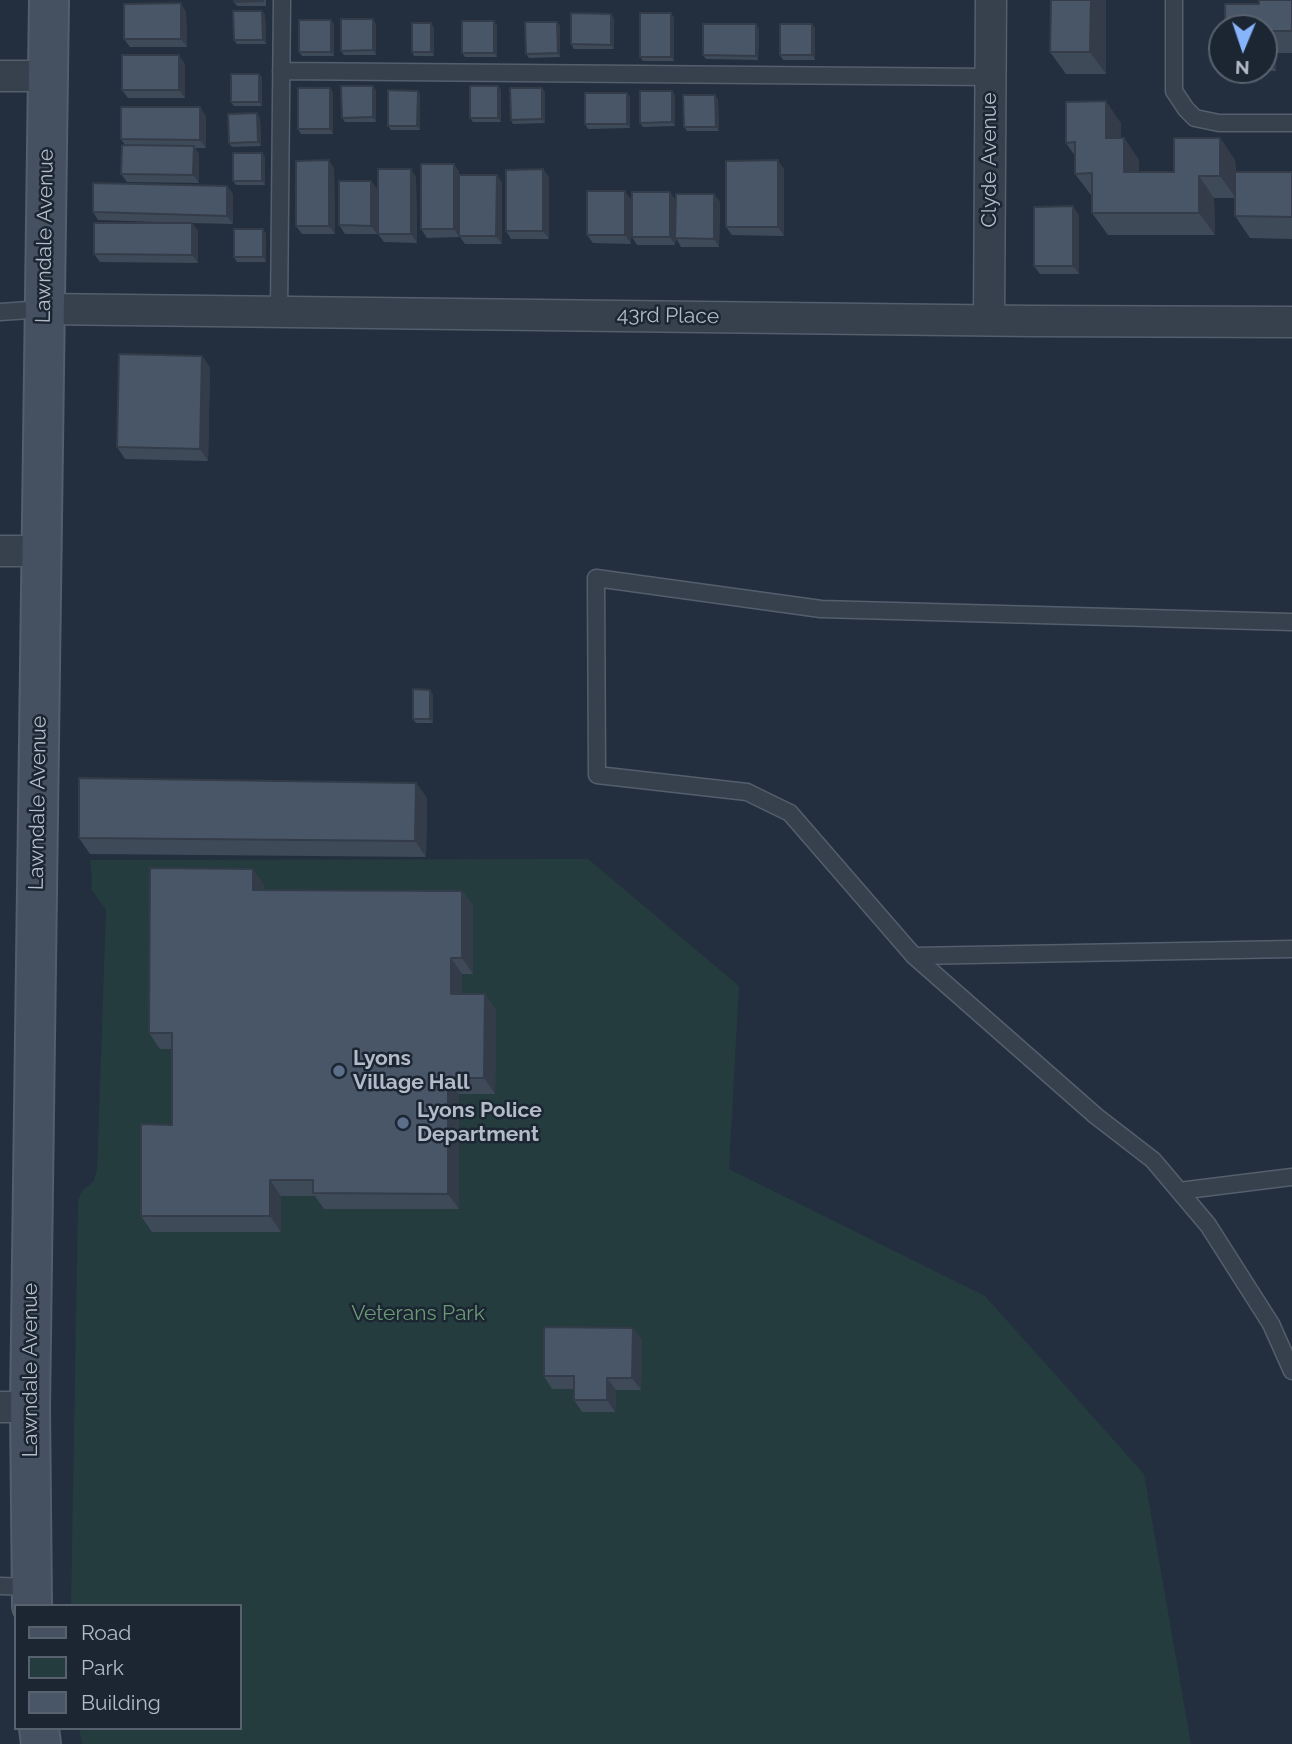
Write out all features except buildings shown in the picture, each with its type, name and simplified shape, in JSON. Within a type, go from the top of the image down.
[{"type":"street","name":"Lawndale Avenue","points":[[21,1593],[15,1407],[42,551],[49,0]]},
{"type":"street","name":"Clyde Avenue","points":[[989,320],[991,0]]},
{"type":"street","points":[[0,76],[48,76]]},
{"type":"street","name":"43rd Place","points":[[44,309],[1292,322]]},
{"type":"street","points":[[0,551],[42,551]]},
{"type":"lane","points":[[279,312],[282,0]]},
{"type":"lane","points":[[1174,0],[1174,91],[1186,109],[1195,118],[1219,123],[1292,123]]},
{"type":"lane","points":[[281,71],[990,77]]},
{"type":"lane","points":[[0,312],[44,309]]},
{"type":"lane","points":[[1292,622],[821,609],[596,579],[597,775],[747,792],[790,813],[914,956],[1096,1116],[1153,1160],[1208,1225],[1271,1324],[1292,1371]]},
{"type":"lane","points":[[914,956],[1292,949]]},
{"type":"lane","points":[[1179,1191],[1292,1177]]},
{"type":"green space","name":"Veterans Park","points":[[588,859],[739,986],[729,1169],[985,1296],[1144,1474],[1191,1744],[82,1744],[79,1730],[242,1730],[242,1604],[71,1604],[78,1201],[82,1191],[94,1181],[97,1170],[106,910],[91,889],[90,860]]},
{"type":"place","name":"Lyons Village Hall","points":[[339,1071]]},
{"type":"place","name":"Lyons Police Department","points":[[403,1123]]}]
